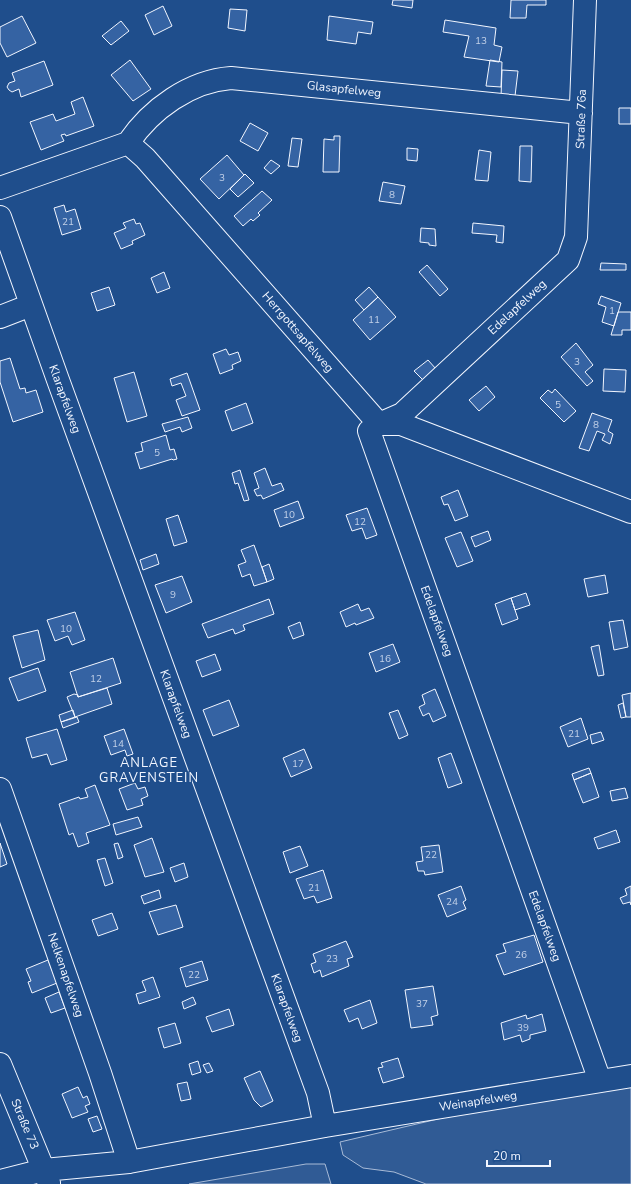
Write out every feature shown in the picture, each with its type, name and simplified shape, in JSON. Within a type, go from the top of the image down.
[{"type":"street","name":"Straße 76a","points":[[576,237],[585,0]]},
{"type":"street","name":"Glasapfelweg","points":[[128,143],[139,127],[172,100],[208,82],[231,78],[581,113]]},
{"type":"street","points":[[0,188],[128,143]]},
{"type":"street","name":"Herrgottsapfelweg","points":[[128,143],[151,164],[379,424]]},
{"type":"street","name":"Klarapfelweg","points":[[0,217],[318,1093],[325,1126]]},
{"type":"street","name":"Edelapfelweg","points":[[576,237],[568,260],[402,414],[379,424],[369,432],[600,1081]]},
{"type":"street","points":[[0,317],[31,305]]},
{"type":"street","points":[[379,424],[401,424],[631,512]]},
{"type":"street","name":"Nelkenapfelweg","points":[[0,789],[100,1072],[129,1162]]},
{"type":"street","name":"Straße 73","points":[[0,1064],[47,1177]]},
{"type":"street","name":"Weinapfelweg","points":[[47,1177],[325,1126],[631,1076]]},
{"type":"street","points":[[0,1182],[47,1177]]},
{"type":"shaded area","points":[[631,1076],[631,1184],[426,1184],[394,1172],[363,1168],[343,1155],[340,1142],[600,1081]]},
{"type":"shaded area","points":[[306,1164],[325,1164],[331,1184],[189,1184]]},
{"type":"building","points":[[393,0],[413,0],[412,8],[392,5]]},
{"type":"building","points":[[511,0],[546,0],[546,5],[527,5],[526,18],[510,18]]},
{"type":"building","points":[[163,6],[172,26],[154,35],[145,15]]},
{"type":"building","points":[[230,9],[247,10],[245,31],[228,28]]},
{"type":"building","points":[[22,16],[36,43],[7,57],[0,43],[0,27]]},
{"type":"building","points":[[329,16],[373,22],[371,34],[358,32],[356,44],[327,40]]},
{"type":"building","points":[[445,20],[496,28],[494,45],[502,47],[499,62],[464,57],[469,36],[443,32]]},
{"type":"building","points":[[121,21],[129,31],[111,45],[102,36]]},
{"type":"building","points":[[130,60],[151,89],[133,101],[111,75]]},
{"type":"building","points":[[490,60],[502,62],[501,87],[486,86]]},
{"type":"building","points":[[44,61],[53,85],[21,97],[19,89],[12,92],[9,90],[7,87],[9,83],[15,81],[12,73]]},
{"type":"building","points":[[502,70],[518,71],[515,96],[501,97]]},
{"type":"building","points":[[83,97],[94,126],[66,136],[65,134],[61,135],[64,141],[41,150],[30,122],[53,114],[56,121],[75,114],[71,102]]},
{"type":"building","points":[[619,108],[631,108],[631,124],[619,124]]},
{"type":"building","points":[[250,123],[268,133],[258,151],[240,141]]},
{"type":"building","points":[[334,136],[340,136],[339,172],[323,172],[324,139],[334,140]]},
{"type":"building","points":[[292,138],[302,139],[298,167],[288,166]]},
{"type":"building","points":[[520,146],[532,146],[531,182],[519,181]]},
{"type":"building","points":[[407,148],[418,149],[417,161],[407,160]]},
{"type":"building","points":[[479,150],[491,152],[488,181],[475,180]]},
{"type":"building","points":[[227,155],[244,175],[219,199],[200,179]]},
{"type":"building","points":[[271,160],[280,166],[271,174],[264,168]]},
{"type":"building","points":[[245,174],[254,183],[238,197],[230,189]]},
{"type":"building","points":[[383,182],[405,186],[401,204],[379,201]]},
{"type":"building","points":[[262,191],[272,200],[258,213],[260,215],[253,221],[251,219],[243,226],[234,216]]},
{"type":"building","points":[[64,205],[66,212],[75,209],[81,229],[62,235],[54,208]]},
{"type":"building","points":[[134,219],[136,224],[140,223],[145,235],[132,241],[133,244],[121,249],[114,233],[126,228],[123,223]]},
{"type":"building","points":[[473,223],[504,226],[503,243],[496,242],[497,235],[472,233]]},
{"type":"building","points":[[421,228],[435,229],[436,246],[429,245],[429,243],[420,242]]},
{"type":"building","points":[[601,263],[626,264],[626,270],[600,270]]},
{"type":"building","points":[[427,265],[448,289],[440,296],[419,272]]},
{"type":"building","points":[[164,272],[170,288],[157,293],[151,278]]},
{"type":"building","points":[[109,287],[115,305],[97,311],[91,293]]},
{"type":"building","points":[[369,287],[378,297],[364,310],[355,300]]},
{"type":"building","points":[[601,296],[621,303],[614,326],[602,322],[606,307],[598,304]]},
{"type":"building","points":[[378,297],[396,317],[370,340],[353,320]]},
{"type":"building","points":[[618,312],[631,312],[631,330],[622,330],[622,335],[611,335]]},
{"type":"building","points":[[576,343],[593,365],[585,372],[593,381],[587,386],[561,357]]},
{"type":"building","points":[[226,349],[229,355],[238,352],[241,361],[232,365],[233,369],[220,374],[213,354]]},
{"type":"building","points":[[10,358],[20,389],[25,388],[26,393],[36,390],[43,412],[13,422],[0,382],[0,361]]},
{"type":"building","points":[[428,360],[436,369],[423,380],[414,371]]},
{"type":"building","points":[[604,369],[626,370],[625,392],[603,391]]},
{"type":"building","points":[[134,372],[147,416],[127,422],[114,378]]},
{"type":"building","points":[[187,373],[200,410],[182,416],[176,400],[186,396],[181,383],[172,386],[170,379]]},
{"type":"building","points":[[486,386],[495,397],[479,411],[469,400]]},
{"type":"building","points":[[555,389],[576,411],[564,422],[540,398],[548,390],[552,393]]},
{"type":"building","points":[[246,403],[253,423],[232,431],[225,411]]},
{"type":"building","points":[[592,413],[612,420],[608,431],[613,434],[610,444],[602,440],[605,434],[597,431],[589,451],[579,448]]},
{"type":"building","points":[[188,417],[192,428],[182,432],[180,427],[165,432],[162,424]]},
{"type":"building","points":[[166,435],[170,450],[174,449],[177,459],[172,459],[140,469],[135,453],[143,451],[141,443]]},
{"type":"building","points":[[265,468],[272,486],[281,483],[284,490],[263,499],[261,495],[257,496],[254,490],[259,488],[254,473]]},
{"type":"building","points":[[240,470],[249,500],[244,501],[238,483],[235,484],[232,473]]},
{"type":"building","points":[[458,490],[468,516],[455,521],[448,504],[444,505],[441,497]]},
{"type":"building","points":[[298,501],[304,518],[280,527],[274,510]]},
{"type":"building","points":[[367,508],[377,535],[366,539],[362,528],[352,531],[346,515]]},
{"type":"building","points":[[178,515],[187,542],[174,546],[166,519]]},
{"type":"building","points":[[488,531],[491,540],[475,547],[471,537]]},
{"type":"building","points":[[461,532],[473,561],[457,567],[445,538]]},
{"type":"building","points":[[254,545],[267,582],[254,586],[250,574],[242,577],[238,565],[246,562],[241,550]]},
{"type":"building","points":[[156,554],[159,564],[143,570],[140,560]]},
{"type":"building","points":[[269,564],[274,579],[267,582],[262,567]]},
{"type":"building","points":[[605,575],[608,593],[588,597],[584,579]]},
{"type":"building","points":[[182,576],[192,602],[166,613],[155,585]]},
{"type":"building","points":[[526,593],[530,605],[515,610],[511,598]]},
{"type":"building","points":[[511,598],[518,619],[502,625],[495,604]]},
{"type":"building","points":[[269,599],[274,614],[243,625],[245,630],[235,634],[233,629],[208,638],[202,624]]},
{"type":"building","points":[[358,604],[361,611],[369,608],[374,618],[346,627],[340,612]]},
{"type":"building","points":[[75,612],[85,640],[72,645],[68,636],[55,641],[47,620]]},
{"type":"building","points":[[623,620],[628,647],[614,650],[609,622]]},
{"type":"building","points":[[300,622],[304,635],[293,639],[288,627]]},
{"type":"building","points":[[38,630],[45,660],[22,668],[13,636]]},
{"type":"building","points":[[393,644],[400,662],[376,672],[369,653]]},
{"type":"building","points":[[599,645],[604,675],[598,676],[591,647]]},
{"type":"building","points":[[215,654],[221,670],[202,677],[196,661]]},
{"type":"building","points":[[113,658],[121,683],[78,697],[70,672]]},
{"type":"building","points":[[38,668],[46,691],[18,701],[9,678]]},
{"type":"building","points":[[107,688],[112,704],[75,717],[67,697],[74,694],[78,695],[78,697]]},
{"type":"building","points":[[435,689],[446,716],[433,722],[429,713],[423,716],[419,707],[425,704],[422,695]]},
{"type":"building","points":[[631,693],[631,717],[626,717],[622,695]]},
{"type":"building","points":[[229,700],[239,726],[213,736],[203,710]]},
{"type":"building","points":[[623,703],[626,717],[621,718],[618,705]]},
{"type":"building","points":[[73,710],[75,717],[61,722],[59,715]]},
{"type":"building","points":[[398,710],[408,735],[399,739],[389,713]]},
{"type":"building","points":[[77,717],[79,722],[63,728],[61,722]]},
{"type":"building","points":[[581,718],[588,739],[568,747],[560,727]]},
{"type":"building","points":[[57,729],[67,760],[51,765],[47,754],[32,758],[26,738]]},
{"type":"building","points":[[124,729],[133,754],[127,756],[125,750],[111,755],[104,736]]},
{"type":"building","points":[[601,732],[604,740],[592,744],[590,735]]},
{"type":"building","points":[[304,749],[312,768],[291,777],[283,758]]},
{"type":"building","points":[[451,753],[462,783],[448,788],[438,758]]},
{"type":"building","points":[[589,768],[591,773],[574,780],[572,774]]},
{"type":"building","points":[[591,773],[599,797],[583,803],[574,780]]},
{"type":"building","points":[[135,783],[138,789],[145,787],[148,796],[141,799],[143,805],[127,810],[119,789]]},
{"type":"building","points":[[95,785],[110,825],[86,833],[89,843],[78,847],[73,833],[69,835],[59,804],[79,797],[80,799],[88,797],[85,789]]},
{"type":"building","points":[[625,788],[628,798],[612,801],[610,791]]},
{"type":"building","points":[[138,817],[142,827],[116,835],[113,824]]},
{"type":"building","points":[[616,830],[620,842],[598,849],[594,838]]},
{"type":"building","points":[[152,838],[164,872],[145,877],[134,845]]},
{"type":"building","points":[[0,843],[7,864],[0,867]]},
{"type":"building","points":[[118,843],[123,857],[118,859],[114,844]]},
{"type":"building","points":[[439,845],[443,872],[425,875],[424,871],[418,871],[416,862],[423,861],[421,847]]},
{"type":"building","points":[[300,846],[308,866],[290,873],[283,852]]},
{"type":"building","points":[[105,858],[113,883],[105,886],[97,860]]},
{"type":"building","points":[[184,863],[188,877],[175,882],[170,868]]},
{"type":"building","points":[[323,870],[332,898],[317,903],[314,896],[304,899],[296,879]]},
{"type":"building","points":[[461,886],[466,900],[463,902],[466,909],[447,917],[438,895]]},
{"type":"building","points":[[631,886],[631,905],[630,902],[623,904],[620,898],[627,895],[625,889]]},
{"type":"building","points":[[159,890],[161,898],[144,904],[141,896]]},
{"type":"building","points":[[176,905],[183,927],[158,935],[149,912]]},
{"type":"building","points":[[112,913],[118,929],[98,936],[92,920]]},
{"type":"building","points":[[534,935],[543,962],[504,975],[496,955],[506,952],[503,944]]},
{"type":"building","points":[[346,941],[353,957],[347,959],[349,966],[322,977],[320,970],[314,973],[311,964],[316,962],[313,954]]},
{"type":"building","points":[[48,960],[57,983],[32,993],[28,982],[31,981],[26,969]]},
{"type":"building","points":[[202,961],[208,980],[186,987],[180,968]]},
{"type":"building","points":[[153,977],[160,997],[139,1004],[136,994],[146,991],[142,981]]},
{"type":"building","points":[[433,986],[438,1015],[431,1017],[433,1025],[411,1028],[405,990]]},
{"type":"building","points":[[59,992],[65,1008],[51,1013],[45,998]]},
{"type":"building","points":[[193,997],[196,1004],[184,1009],[182,1002]]},
{"type":"building","points":[[370,1000],[377,1023],[362,1029],[358,1018],[349,1022],[344,1010]]},
{"type":"building","points":[[229,1009],[234,1025],[212,1032],[206,1017]]},
{"type":"building","points":[[542,1014],[546,1031],[530,1035],[530,1039],[522,1042],[520,1035],[504,1040],[501,1023],[526,1015],[527,1019]]},
{"type":"building","points":[[175,1023],[181,1043],[164,1048],[158,1028]]},
{"type":"building","points":[[398,1058],[404,1077],[383,1083],[378,1068],[383,1067],[381,1063]]},
{"type":"building","points":[[198,1061],[201,1072],[192,1075],[189,1064]]},
{"type":"building","points":[[209,1063],[213,1071],[207,1073],[203,1065]]},
{"type":"building","points":[[260,1071],[273,1101],[261,1107],[254,1100],[244,1078]]},
{"type":"building","points":[[187,1082],[191,1099],[181,1101],[177,1084]]},
{"type":"building","points":[[78,1087],[83,1098],[87,1096],[90,1104],[85,1106],[88,1112],[72,1118],[62,1094]]},
{"type":"building","points":[[97,1116],[102,1129],[93,1132],[88,1119]]},
{"type":"district","name":"ANLAGE GRAVENSTEIN","points":[[149,770]]}]
